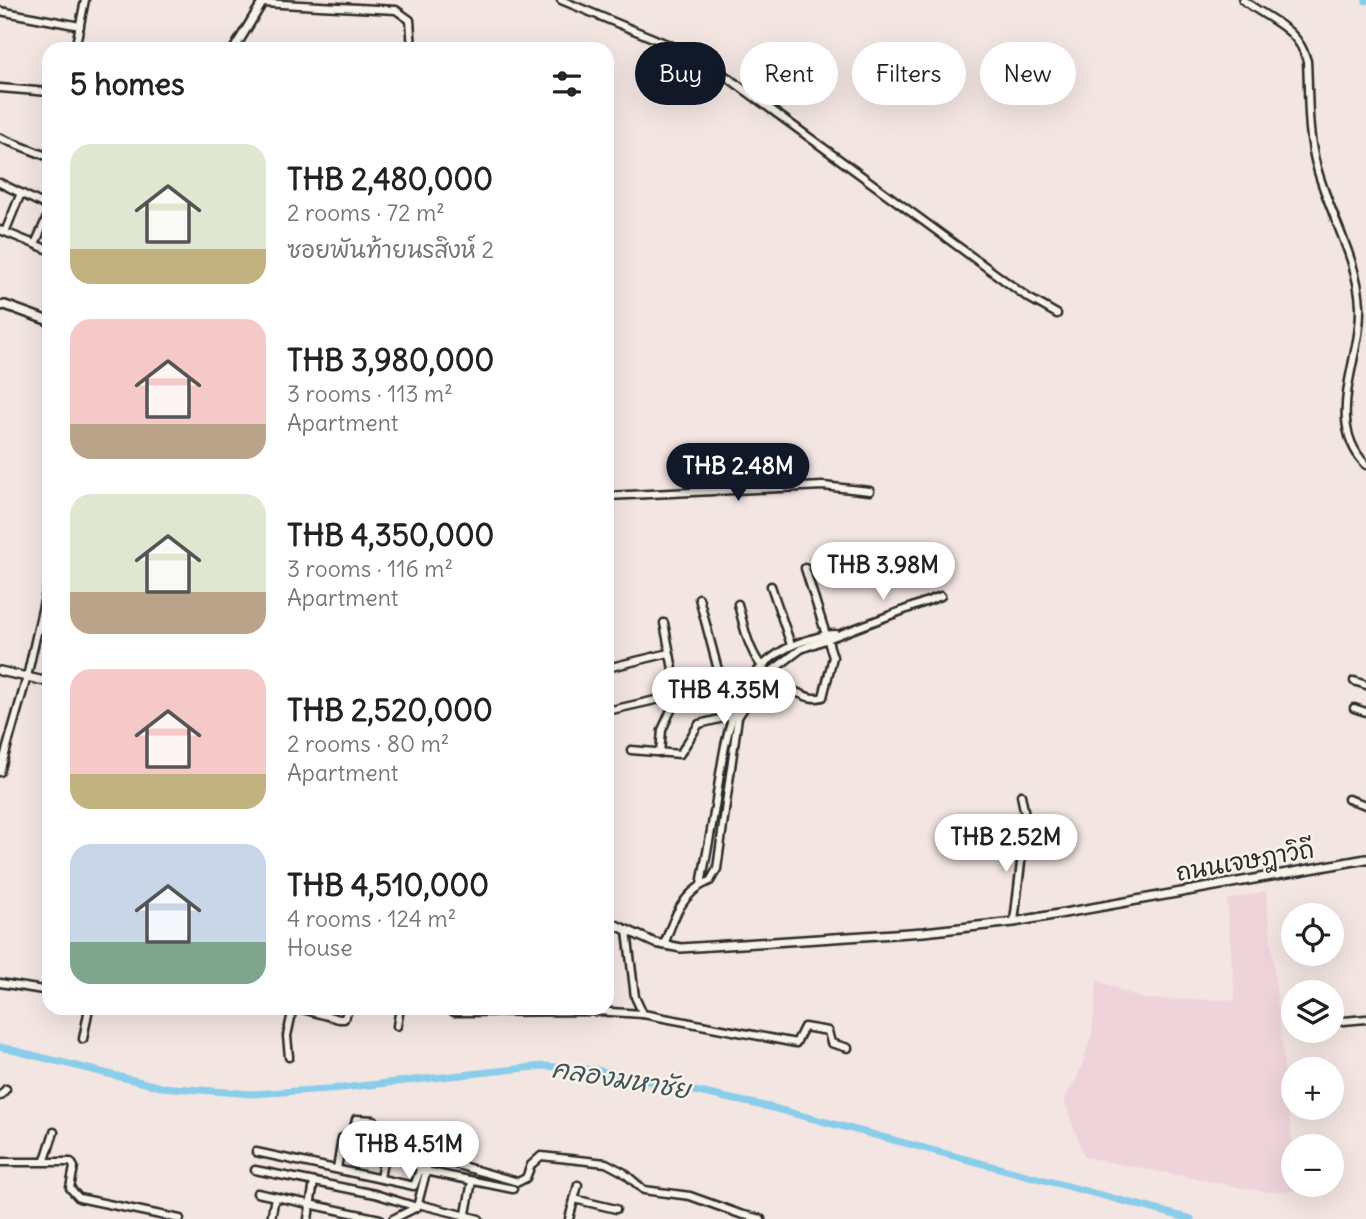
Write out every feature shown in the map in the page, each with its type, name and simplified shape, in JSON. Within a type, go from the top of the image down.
[{"type":"street","points":[[77,42],[85,0]]},
{"type":"street","points":[[561,0],[701,58],[1027,298],[1057,314]]},
{"type":"street","points":[[1242,0],[1294,34],[1303,47],[1307,61],[1314,155],[1347,252],[1360,305],[1345,424],[1352,449],[1366,465]]},
{"type":"street","points":[[238,42],[263,2],[396,10],[410,20],[412,42]]},
{"type":"street","points":[[0,11],[80,26]]},
{"type":"street","points":[[0,88],[42,91]]},
{"type":"street","points":[[0,138],[42,154]]},
{"type":"street","points":[[0,183],[42,204]]},
{"type":"street","points":[[20,193],[2,231],[42,247]]},
{"type":"street","points":[[35,244],[42,228]]},
{"type":"street","points":[[2,304],[42,318]]},
{"type":"street","points":[[614,496],[823,486],[870,491]]},
{"type":"street","points":[[738,604],[760,668],[807,696],[822,696],[833,657],[805,568]]},
{"type":"street","points":[[771,586],[791,645]]},
{"type":"street","points":[[664,945],[675,914],[701,885],[710,881],[717,869],[735,716],[767,674],[786,657],[827,637],[942,596]]},
{"type":"street","points":[[699,598],[722,685]]},
{"type":"street","points":[[0,772],[27,677],[42,610]]},
{"type":"street","points":[[660,753],[662,730],[678,695],[664,623]]},
{"type":"street","points":[[701,885],[741,695],[760,668],[791,645],[827,637]]},
{"type":"street","points":[[614,666],[669,653]]},
{"type":"street","points":[[0,671],[42,680]]},
{"type":"street","points":[[1354,681],[1366,685]]},
{"type":"street","points":[[614,709],[722,685],[741,695]]},
{"type":"street","points":[[1354,708],[1366,712]]},
{"type":"street","points":[[631,750],[680,754],[699,724],[735,716]]},
{"type":"street","points":[[1014,922],[1026,815],[1021,794]]},
{"type":"street","points":[[1348,799],[1366,805]]},
{"type":"street","name":"ถนนเจษฎาวิถี","points":[[614,924],[664,945],[693,948],[924,932],[1014,922],[1366,859]]},
{"type":"street","points":[[627,931],[635,997],[643,1014]]},
{"type":"street","points":[[0,983],[42,989]]},
{"type":"street","points":[[614,1012],[643,1014],[796,1043],[804,1027],[824,1029],[830,1033],[831,1043],[848,1048]]},
{"type":"street","points":[[83,1039],[88,1015]]},
{"type":"street","points":[[289,1057],[287,1036],[293,1015]]},
{"type":"street","points":[[323,1015],[344,1019],[346,1015]]},
{"type":"street","points":[[397,1026],[399,1015]]},
{"type":"street","points":[[1344,1021],[1366,1019]]},
{"type":"street","points":[[0,1096],[6,1090]]},
{"type":"street","points":[[374,1120],[356,1119],[353,1132],[412,1147],[414,1163],[422,1170],[513,1189]]},
{"type":"street","points":[[45,1160],[54,1132]]},
{"type":"street","points":[[337,1169],[342,1138]]},
{"type":"street","points":[[375,1195],[387,1141]]},
{"type":"street","points":[[256,1152],[416,1185],[428,1160],[433,1157],[518,1182],[526,1178],[531,1165],[541,1157],[606,1163],[623,1172],[644,1190],[690,1196],[761,1219]]},
{"type":"street","points":[[0,1162],[45,1160],[73,1164],[70,1188],[79,1198],[180,1219]]},
{"type":"street","points":[[255,1170],[479,1219]]},
{"type":"street","points":[[419,1206],[422,1170]]},
{"type":"street","points":[[465,1218],[472,1181]]},
{"type":"street","points":[[308,1219],[314,1182]]},
{"type":"street","points":[[569,1219],[578,1185]]},
{"type":"street","points":[[257,1193],[311,1204],[346,1215],[380,1219]]},
{"type":"street","points":[[271,1219],[275,1197]]},
{"type":"street","points":[[573,1199],[616,1209]]},
{"type":"street","points":[[393,1219],[419,1206]]},
{"type":"shaded area","points":[[1266,891],[1283,1057],[1281,1057],[1281,1120],[1290,1120],[1291,1134],[1281,1134],[1281,1192],[1265,1192],[1084,1157],[1064,1099],[1078,1076],[1092,1034],[1097,980],[1142,999],[1235,1000],[1227,900]]},
{"type":"waterway","name":"คลองมหาชัย","points":[[0,1047],[161,1087],[252,1094],[342,1088],[543,1066],[596,1070],[769,1107],[1191,1219]]}]
